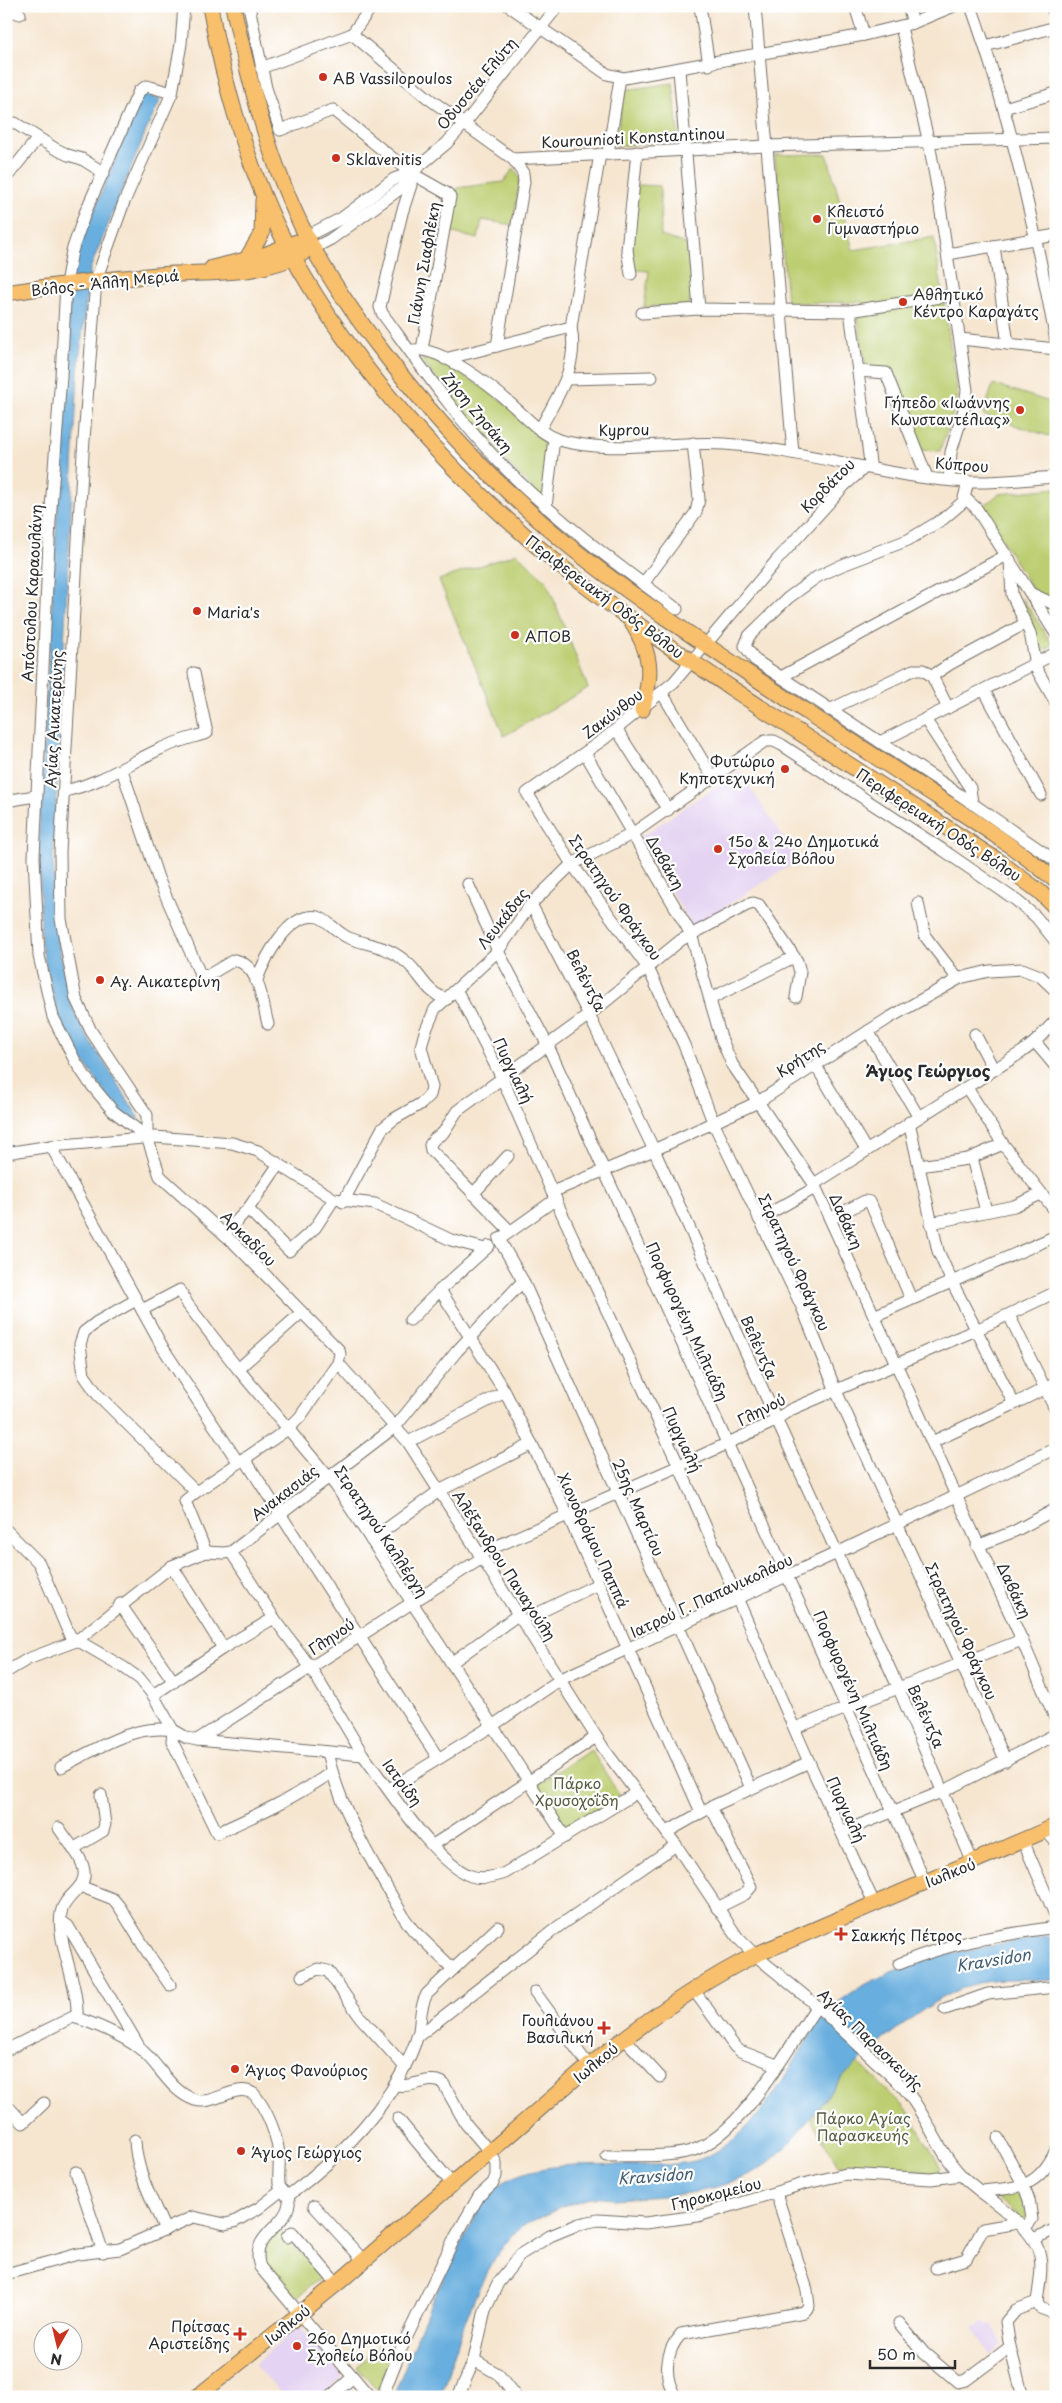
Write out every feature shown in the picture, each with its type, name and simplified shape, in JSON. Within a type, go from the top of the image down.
[{"type":"main road","name":"Περιφερειακή Οδός Βόλου","points":[[210,6],[214,32],[234,108],[263,191],[291,252],[355,351],[422,434],[456,471],[526,537],[628,616],[693,662],[1000,862],[1040,892],[1056,908]]},
{"type":"main road","name":"Περιφερειακή Οδός Βόλου","points":[[233,6],[255,99],[272,154],[310,242],[361,323],[406,382],[453,437],[528,510],[569,546],[706,645],[993,834],[1056,881]]},
{"type":"main road","points":[[246,260],[258,242],[263,228],[263,191]]},
{"type":"main road","name":"Βόλος - Άλλη Μεριά","points":[[6,293],[96,280],[204,272],[243,272],[269,267],[310,242]]},
{"type":"main road","name":"Βόλος - Άλλη Μεριά","points":[[204,272],[221,265],[291,252]]},
{"type":"main road","points":[[628,616],[642,641],[650,664],[648,689],[642,710]]},
{"type":"main road","name":"Ιωλκού","points":[[197,2397],[337,2284],[624,2038],[693,1989],[755,1955],[874,1903],[1023,1841],[1053,1833]]},
{"type":"street","name":"Αγίας Αικατερίνης","points":[[147,1137],[148,1115],[91,1031],[74,992],[61,919],[60,853],[83,454],[96,280],[124,202],[172,93],[181,44],[184,6]]},
{"type":"street","points":[[249,6],[261,68],[352,34],[372,6]]},
{"type":"street","points":[[509,6],[607,74],[620,78],[679,70],[864,36],[901,27],[954,6]]},
{"type":"street","name":"Οδυσσέα Ελύτη","points":[[310,242],[334,236],[404,186],[411,173],[465,124],[558,6]]},
{"type":"street","points":[[700,6],[709,64]]},
{"type":"street","points":[[755,6],[793,453]]},
{"type":"street","points":[[855,6],[864,36]]},
{"type":"street","points":[[908,6],[913,23]]},
{"type":"street","points":[[971,6],[985,46],[1012,139],[1037,239],[1056,341]]},
{"type":"street","points":[[1050,6],[1056,15]]},
{"type":"street","points":[[6,8],[20,14]]},
{"type":"street","points":[[901,27],[929,142],[948,254],[967,398],[951,452],[949,480]]},
{"type":"street","points":[[985,46],[1056,27]]},
{"type":"street","points":[[352,34],[428,98],[513,159],[523,173],[524,182],[497,346]]},
{"type":"street","name":"Γιάννη Σιαφλέκη","points":[[261,68],[280,130],[333,110],[411,173],[448,194],[451,201],[422,349]]},
{"type":"street","points":[[679,70],[699,309]]},
{"type":"street","points":[[540,429],[566,379],[574,354],[572,327],[620,78]]},
{"type":"street","name":"Απόστολου Καραουλάνη","points":[[147,1137],[113,1111],[89,1082],[70,1052],[53,1017],[41,970],[37,942],[34,867],[35,796],[50,521],[62,376],[66,284],[72,251],[85,213],[104,173],[123,124],[140,90],[147,86],[172,93]]},
{"type":"street","points":[[1004,108],[1056,93]]},
{"type":"street","points":[[15,123],[68,155],[82,159],[104,173]]},
{"type":"street","points":[[6,178],[38,138]]},
{"type":"street","name":"Kourounioti Konstantinou","points":[[513,159],[687,149],[1056,138]]},
{"type":"street","points":[[631,274],[627,250],[637,152]]},
{"type":"street","name":"Ζήση Ζησάκη","points":[[411,173],[411,185],[402,213],[380,307],[410,351],[476,437],[546,507],[576,534],[677,609]]},
{"type":"street","points":[[948,254],[1056,235]]},
{"type":"street","points":[[994,246],[1008,344]]},
{"type":"street","points":[[642,313],[699,309],[850,311],[953,295]]},
{"type":"street","name":"Κορδάτου","points":[[706,645],[820,511],[871,460],[850,311]]},
{"type":"street","points":[[445,358],[572,327]]},
{"type":"street","points":[[960,339],[1056,349]]},
{"type":"street","points":[[410,351],[422,349]]},
{"type":"street","name":"Kyprou","points":[[422,349],[445,358],[492,388],[540,429],[554,438],[572,442],[605,445],[735,444],[866,466]]},
{"type":"street","points":[[858,371],[886,373],[927,477]]},
{"type":"street","points":[[566,379],[652,377]]},
{"type":"street","points":[[546,507],[554,438]]},
{"type":"street","points":[[644,584],[696,512],[699,498],[693,443]]},
{"type":"street","name":"Κύπρου","points":[[866,466],[968,482],[1056,476]]},
{"type":"street","points":[[968,482],[966,498],[948,515],[914,537],[840,566],[802,587],[755,630],[747,639],[745,646],[750,656],[1056,861]]},
{"type":"street","points":[[966,498],[976,508],[1056,634]]},
{"type":"street","points":[[1008,558],[1012,595],[1026,623],[1035,663],[1056,703]]},
{"type":"street","points":[[781,677],[1008,558]]},
{"type":"street","points":[[1032,594],[1056,605]]},
{"type":"street","points":[[932,676],[950,664],[1026,623]]},
{"type":"street","name":"Ζακύνθου","points":[[527,793],[617,730],[662,694],[693,662],[706,645]]},
{"type":"street","points":[[880,742],[1056,653]]},
{"type":"street","points":[[829,710],[913,670],[924,670],[932,676],[948,708]]},
{"type":"street","points":[[65,791],[86,786],[122,770],[160,748],[207,732],[194,673]]},
{"type":"street","points":[[984,690],[1041,795]]},
{"type":"street","points":[[662,694],[713,778]]},
{"type":"street","points":[[925,720],[970,788],[972,803]]},
{"type":"street","points":[[617,730],[668,810]]},
{"type":"street","name":"Λευκάδας","points":[[339,1200],[382,1130],[394,1119],[422,1103],[430,1094],[432,1087],[422,1054],[422,1043],[435,1009],[457,991],[498,951],[531,904],[572,864],[632,834],[765,741],[774,741],[782,746],[996,886],[1036,918],[1056,942]]},
{"type":"street","name":"Δαβάκη","points":[[585,752],[691,934],[727,1054],[815,1186],[932,1442],[977,1546],[1022,1640],[1056,1720]]},
{"type":"street","points":[[122,770],[158,878],[200,974],[208,976],[234,960],[249,967],[253,972],[268,1024]]},
{"type":"street","name":"Στρατηγού Φράγκου","points":[[527,793],[572,864],[648,968],[684,1045],[713,1122],[802,1307],[836,1391],[896,1525],[1006,1761]]},
{"type":"street","points":[[6,801],[35,796]]},
{"type":"street","name":"Πορφυρογένη Μιλτιάδη","points":[[468,884],[498,951],[548,1046],[603,1172],[925,1882]]},
{"type":"street","points":[[510,1231],[433,1155],[430,1145],[434,1139],[443,1133],[457,1111],[589,1015],[691,934],[753,903],[761,908],[794,957],[800,972],[796,997]]},
{"type":"street","points":[[918,903],[925,936],[958,979]]},
{"type":"street","name":"Βελέντζα","points":[[531,904],[589,1015],[654,1150],[898,1687],[973,1863]]},
{"type":"street","points":[[256,982],[282,933],[294,924],[314,917],[322,919],[343,936],[383,946],[393,952],[411,966],[432,992],[447,999]]},
{"type":"street","points":[[710,999],[794,957]]},
{"type":"street","name":"Κρήτης","points":[[410,1320],[485,1249],[554,1195],[758,1102],[868,1031],[958,979],[988,971],[1022,969],[1040,976],[1056,991]]},
{"type":"street","name":"Πυργιαλή","points":[[457,991],[502,1078],[554,1195],[680,1466],[809,1762],[874,1903]]},
{"type":"street","points":[[759,1219],[815,1186],[913,1119],[994,1070],[1035,1042],[1056,1020]]},
{"type":"street","points":[[868,1031],[913,1119],[919,1166],[938,1251],[1014,1404]]},
{"type":"street","points":[[974,1034],[994,1070]]},
{"type":"street","points":[[1035,1042],[1056,1067]]},
{"type":"street","points":[[816,1066],[866,1150]]},
{"type":"street","points":[[967,1088],[1003,1144],[1056,1212]]},
{"type":"street","points":[[6,1153],[51,1146],[147,1137],[180,1137],[232,1142],[258,1151],[339,1200],[375,1204],[451,1240],[485,1249]]},
{"type":"street","name":"Αρκαδίου","points":[[147,1137],[162,1178],[224,1234],[339,1350],[339,1359]]},
{"type":"street","points":[[919,1166],[952,1163],[972,1158],[1003,1144]]},
{"type":"street","points":[[51,1146],[173,1363],[280,1514],[438,1758]]},
{"type":"street","points":[[473,1194],[508,1156]]},
{"type":"street","points":[[972,1158],[986,1212]]},
{"type":"street","points":[[224,1234],[248,1209],[279,1164]]},
{"type":"street","points":[[931,1223],[1022,1203],[1042,1194]]},
{"type":"street","points":[[248,1209],[290,1251],[315,1228],[339,1200]]},
{"type":"street","points":[[830,1218],[869,1201],[911,1299]]},
{"type":"street","points":[[874,1316],[1056,1236]]},
{"type":"street","name":"25ης Μαρτίου","points":[[499,1239],[522,1281],[616,1493],[751,1788]]},
{"type":"street","name":"Ανακασιάς","points":[[231,1552],[396,1426],[470,1337],[522,1281]]},
{"type":"street","name":"Στρατηγού Καλλέργη","points":[[139,1305],[180,1290],[188,1305],[238,1369],[329,1476],[566,1837]]},
{"type":"street","name":"Χιονοδρόμου Παππά","points":[[440,1290],[505,1392],[566,1514],[628,1649],[706,1810],[751,1887],[745,1894],[718,1908]]},
{"type":"street","name":"Γληνού","points":[[197,1740],[412,1603],[481,1556],[566,1514],[680,1466],[776,1420],[790,1410],[976,1330],[1056,1292]]},
{"type":"street","points":[[139,1305],[97,1322],[84,1332],[80,1344],[84,1375],[89,1385],[98,1395],[196,1492]]},
{"type":"street","points":[[238,1369],[301,1313]]},
{"type":"street","points":[[1009,1315],[1056,1411]]},
{"type":"street","points":[[206,1552],[185,1501],[241,1460],[288,1429],[300,1417],[339,1359]]},
{"type":"street","name":"Αλέξανδρου Παναγούλη","points":[[339,1359],[408,1442],[520,1614],[596,1737],[636,1792]]},
{"type":"street","points":[[932,1442],[1014,1404],[1056,1382]]},
{"type":"street","points":[[408,1442],[505,1392]]},
{"type":"street","points":[[371,1540],[439,1491],[532,1444]]},
{"type":"street","name":"Ιατρού Γ. Παπανικολάου","points":[[389,1789],[492,1726],[561,1679],[837,1554],[1056,1448]]},
{"type":"street","points":[[977,1546],[1015,1531],[1056,1509]]},
{"type":"street","points":[[6,1530],[40,1564],[50,1584],[65,1628],[76,1641],[123,1666],[140,1679],[153,1695],[173,1730],[172,1741],[216,1833],[260,1814],[305,1791],[332,1772]]},
{"type":"street","points":[[6,1672],[28,1660],[76,1641],[120,1604],[172,1566],[206,1552],[224,1554],[231,1552],[274,1618],[311,1668],[363,1755]]},
{"type":"street","points":[[172,1566],[223,1648]]},
{"type":"street","points":[[532,1616],[598,1584]]},
{"type":"street","points":[[120,1604],[174,1682]]},
{"type":"street","points":[[451,1663],[520,1614]]},
{"type":"street","points":[[153,1695],[223,1648],[274,1618]]},
{"type":"street","points":[[795,1728],[1022,1640]]},
{"type":"street","points":[[61,1767],[127,1735],[162,1728],[173,1730]]},
{"type":"street","name":"Ιατρίδη","points":[[173,1730],[197,1740],[363,1755],[433,1845],[462,1872],[472,1876],[488,1878],[505,1873],[636,1792]]},
{"type":"street","points":[[842,1832],[944,1792],[1056,1734]]},
{"type":"street","points":[[433,1845],[596,1737]]},
{"type":"street","points":[[327,1752],[332,1772],[355,1826],[405,1919],[413,1930],[454,1968]]},
{"type":"street","points":[[667,1832],[706,1810],[809,1762]]},
{"type":"street","points":[[636,1792],[667,1832],[738,1938],[755,1955]]},
{"type":"street","points":[[73,1849],[103,1831],[105,1824],[101,1795]]},
{"type":"street","points":[[59,1828],[83,1865],[85,1876],[80,1886],[65,1902],[61,1921],[74,1980],[78,2005],[77,2018]]},
{"type":"street","points":[[1023,1841],[1056,1917]]},
{"type":"street","points":[[417,2037],[561,1925],[676,1845]]},
{"type":"street","points":[[80,1886],[112,1899],[119,1906],[170,1985]]},
{"type":"street","points":[[61,1921],[68,1926],[140,2048],[178,2090],[196,2100],[210,2100],[241,2090],[254,2094],[275,2136],[279,2156],[279,2184],[285,2193],[287,2208],[260,2246],[258,2260],[265,2275],[370,2397]]},
{"type":"street","points":[[8,2271],[78,2254],[120,2249],[193,2217],[224,2224],[234,2222],[285,2193],[336,2158],[396,2085],[417,2037],[425,1998],[431,1989],[498,1927]]},
{"type":"street","points":[[899,1964],[923,1953],[954,1945],[1056,1927]]},
{"type":"street","name":"Αγίας Παρασκευής","points":[[755,1955],[819,2008],[908,2092],[961,2175],[1034,2239],[1041,2261],[1037,2302]]},
{"type":"street","points":[[302,1976],[318,1969],[328,1971],[361,2018],[405,2067]]},
{"type":"street","points":[[945,2009],[982,1995],[1056,1987]]},
{"type":"street","points":[[693,1989],[735,2047],[740,2051],[777,2065]]},
{"type":"street","points":[[536,1992],[590,2066]]},
{"type":"street","points":[[607,2156],[683,2152],[702,2146],[735,2122],[819,2008]]},
{"type":"street","points":[[6,2050],[26,2042],[66,2019],[77,2018],[140,2048]]},
{"type":"street","points":[[624,2038],[660,2077]]},
{"type":"street","points":[[382,2397],[401,2349],[453,2241],[479,2196],[496,2178],[496,2166],[490,2152],[466,2124],[443,2084],[433,2080],[408,2086],[396,2085]]},
{"type":"street","points":[[6,2104],[22,2123],[44,2103]]},
{"type":"street","points":[[398,2118],[453,2185]]},
{"type":"street","points":[[936,2268],[966,2259],[980,2232],[986,2228],[1021,2226],[1032,2219],[1029,2200],[1024,2186],[998,2138]]},
{"type":"street","points":[[135,2140],[135,2153],[140,2170],[165,2230]]},
{"type":"street","points":[[980,2191],[1024,2186],[1040,2173],[1056,2150]]},
{"type":"street","points":[[76,2172],[103,2252]]},
{"type":"street","name":"Γηροκομείου","points":[[458,2397],[474,2360],[481,2323],[498,2283],[514,2261],[537,2242],[586,2222],[605,2220],[675,2221],[706,2214],[803,2184],[846,2174],[931,2179],[961,2175]]},
{"type":"street","points":[[676,2397],[670,2386],[668,2368],[670,2353],[681,2334],[804,2312],[809,2306],[810,2299],[806,2285],[776,2193]]},
{"type":"street","points":[[314,2206],[364,2261]]},
{"type":"street","points":[[1034,2239],[1056,2229]]},
{"type":"street","points":[[287,2237],[292,2232],[337,2284]]},
{"type":"street","points":[[1023,2397],[1010,2347],[1006,2326],[1007,2319],[1022,2307],[1037,2302],[1040,2308],[1056,2314]]},
{"type":"street","points":[[899,2323],[924,2353],[958,2382],[966,2380],[1010,2347]]},
{"type":"street","points":[[474,2360],[498,2374],[516,2397]]},
{"type":"street","points":[[330,2397],[353,2377]]},
{"type":"shaded area","name":"15ο & 24ο Δημοτικά Σχολεία Βόλου","points":[[739,771],[799,860],[693,927],[639,838]]},
{"type":"shaded area","points":[[985,2322],[987,2326],[992,2324],[1003,2345],[990,2355],[973,2329]]},
{"type":"shaded area","name":"26ο Δημοτικό Σχολείο Βόλου","points":[[300,2326],[343,2377],[320,2397],[285,2397],[254,2365]]},
{"type":"green space","points":[[673,83],[679,141],[615,146],[624,90]]},
{"type":"green space","name":"Αθλητικό Κέντρο Καραγάτς","points":[[827,154],[853,250],[934,237],[958,397],[940,451],[920,450],[890,370],[866,368],[857,314],[863,313],[862,302],[787,303],[775,155]]},
{"type":"green space","points":[[514,168],[520,178],[513,225],[482,220],[478,239],[449,232],[457,188],[503,182]]},
{"type":"green space","points":[[637,185],[660,186],[661,236],[689,245],[694,301],[689,302],[687,306],[644,307],[649,271],[634,270],[632,241]]},
{"type":"green space","points":[[429,357],[457,371],[494,396],[512,409],[540,435],[545,446],[547,459],[543,499],[472,428],[422,360]]},
{"type":"green space","name":"Γήπεδο «Ιωάννης Κωνσταντέλιας»","points":[[993,384],[1056,404],[1056,425],[1052,437],[983,415]]},
{"type":"green space","points":[[1056,488],[1056,602],[1034,592],[982,507],[999,494]]},
{"type":"green space","name":"ΑΠΟΒ","points":[[517,553],[547,582],[588,688],[504,736],[439,580]]},
{"type":"green space","points":[[1022,598],[1053,645],[1038,653],[1035,632]]},
{"type":"green space","name":"Πάρκο Χρυσοχοΐδη","points":[[591,1750],[620,1796],[566,1828],[537,1784]]},
{"type":"green space","name":"Πάρκο Αγίας Παρασκευής","points":[[857,2061],[908,2111],[941,2168],[938,2173],[838,2165],[811,2119],[829,2093]]},
{"type":"green space","points":[[1015,2190],[1024,2204],[1028,2220],[1026,2223],[998,2199],[998,2195]]},
{"type":"green space","points":[[280,2228],[321,2277],[292,2301],[270,2276],[263,2262],[262,2254],[264,2247]]},
{"type":"green space","points":[[379,2344],[390,2357],[378,2392],[357,2367]]},
{"type":"water","points":[[142,94],[161,99],[146,131],[90,269],[78,372],[53,860],[58,942],[73,1009],[82,1028],[140,1119],[120,1116],[59,1021],[41,944],[39,832],[71,267]]},
{"type":"water","name":"Kravsidon","points":[[1056,1936],[1056,1980],[1007,1980],[979,1983],[961,1989],[920,2012],[898,2028],[842,2078],[785,2147],[764,2166],[752,2173],[736,2181],[685,2194],[586,2199],[521,2227],[504,2245],[480,2285],[470,2308],[440,2397],[393,2397],[432,2300],[487,2194],[502,2182],[520,2174],[561,2166],[686,2163],[710,2155],[728,2144],[759,2114],[784,2079],[817,2024],[838,2003],[864,1985],[894,1971],[927,1960],[994,1945]]},
{"type":"place","name":"AB Vassilopoulos","points":[[323,77]]},
{"type":"place","name":"Sklavenitis","points":[[336,158]]},
{"type":"place","name":"Κλειστό Γυμναστήριο","points":[[817,219]]},
{"type":"place","name":"Αθλητικό Κέντρο Καραγάτς","points":[[903,302]]},
{"type":"place","name":"Γήπεδο «Ιωάννης Κωνσταντέλιας»","points":[[1020,410]]},
{"type":"place","name":"Maria's","points":[[197,611]]},
{"type":"place","name":"ΑΠΟΒ","points":[[515,635]]},
{"type":"place","name":"Φυτώριο Κηποτεχνική","points":[[785,769]]},
{"type":"place","name":"15ο & 24ο Δημοτικά Σχολεία Βόλου","points":[[718,849]]},
{"type":"place","name":"Αγ. Αικατερίνη","points":[[100,980]]},
{"type":"place","name":"Σακκής Πέτρος","points":[[841,1934]]},
{"type":"place","name":"Γουλιάνου Βασιλική","points":[[604,2028]]},
{"type":"place","name":"Άγιος Φανούριος","points":[[235,2069]]},
{"type":"place","name":"Άγιος Γεώργιος","points":[[241,2151]]},
{"type":"place","name":"Πρίτσας Αριστείδης","points":[[240,2334]]},
{"type":"place","name":"26ο Δημοτικό Σχολείο Βόλου","points":[[297,2346]]},
{"type":"district","name":"Άγιος Γεώργιος","points":[[928,1070]]}]
